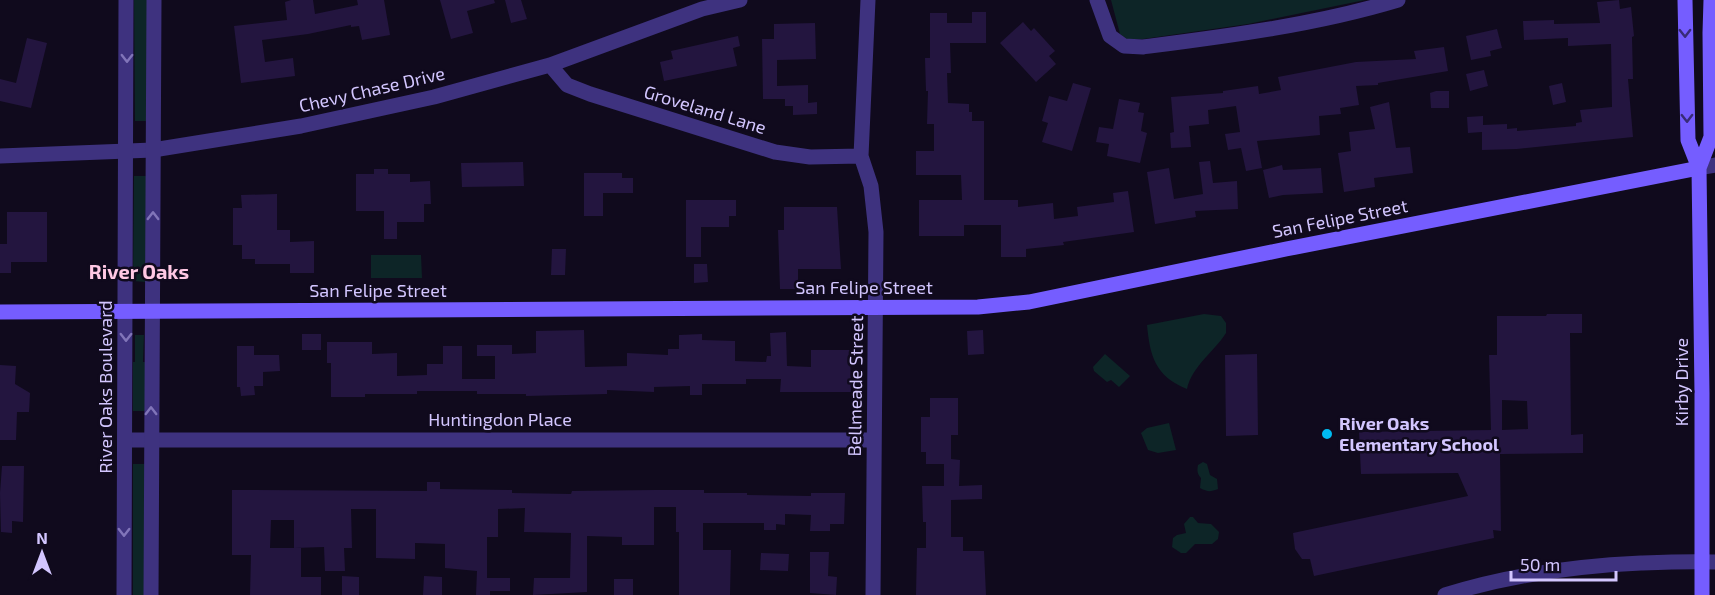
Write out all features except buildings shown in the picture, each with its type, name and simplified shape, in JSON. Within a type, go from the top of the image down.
[{"type":"main road","name":"Kirby Drive","points":[[1685,0],[1688,140],[1699,168],[1702,393],[1708,562],[1702,595]]},
{"type":"main road","name":"Kirby Drive","points":[[1699,168],[1711,136],[1711,0]]},
{"type":"main road","name":"San Felipe Street","points":[[0,312],[978,307],[1029,302],[1699,168]]},
{"type":"street","name":"River Oaks Boulevard","points":[[124,595],[126,0]]},
{"type":"street","points":[[151,595],[154,0]]},
{"type":"street","name":"Chevy Chase Drive","points":[[0,156],[153,150],[301,126],[435,97],[550,65],[702,9],[740,0]]},
{"type":"street","name":"Bellmeade Street","points":[[868,0],[861,156],[871,186],[876,232],[873,595]]},
{"type":"street","points":[[1097,0],[1110,36],[1124,46],[1143,47],[1291,25],[1398,0]]},
{"type":"street","name":"Groveland Lane","points":[[550,65],[567,85],[590,94],[775,152],[810,157],[861,156]]},
{"type":"street","name":"San Felipe Street","points":[[1699,168],[1715,165]]},
{"type":"street","name":"Huntingdon Place","points":[[125,440],[874,440]]},
{"type":"street","points":[[1444,595],[1525,575],[1577,567],[1708,562]]},
{"type":"green space","points":[[134,0],[147,0],[147,121],[135,121]]},
{"type":"green space","points":[[1111,0],[1365,0],[1248,24],[1143,39],[1127,39],[1120,34]]},
{"type":"green space","points":[[134,176],[147,176],[146,282],[133,281]]},
{"type":"green space","points":[[371,255],[421,255],[422,278],[371,278]]},
{"type":"green space","points":[[1204,314],[1221,316],[1226,323],[1226,333],[1198,366],[1187,389],[1168,378],[1156,364],[1147,325]]},
{"type":"green space","points":[[135,335],[144,335],[146,411],[133,411]]},
{"type":"green space","points":[[1105,354],[1130,376],[1119,387],[1111,380],[1107,382],[1094,371],[1093,367]]},
{"type":"green space","points":[[1169,423],[1176,450],[1158,453],[1148,450],[1141,433],[1147,428]]},
{"type":"green space","points":[[1203,462],[1207,464],[1210,475],[1217,479],[1218,489],[1209,491],[1200,488],[1201,478],[1198,465]]},
{"type":"green space","points":[[133,464],[145,464],[146,595],[133,595]]},
{"type":"green space","points":[[1190,517],[1198,523],[1211,524],[1219,532],[1218,539],[1212,544],[1195,544],[1186,553],[1181,553],[1172,547],[1173,538],[1186,533],[1184,524]]},
{"type":"place","name":"River Oaks Elementary School","points":[[1327,434]]},
{"type":"district","name":"River Oaks","points":[[139,272]]}]
